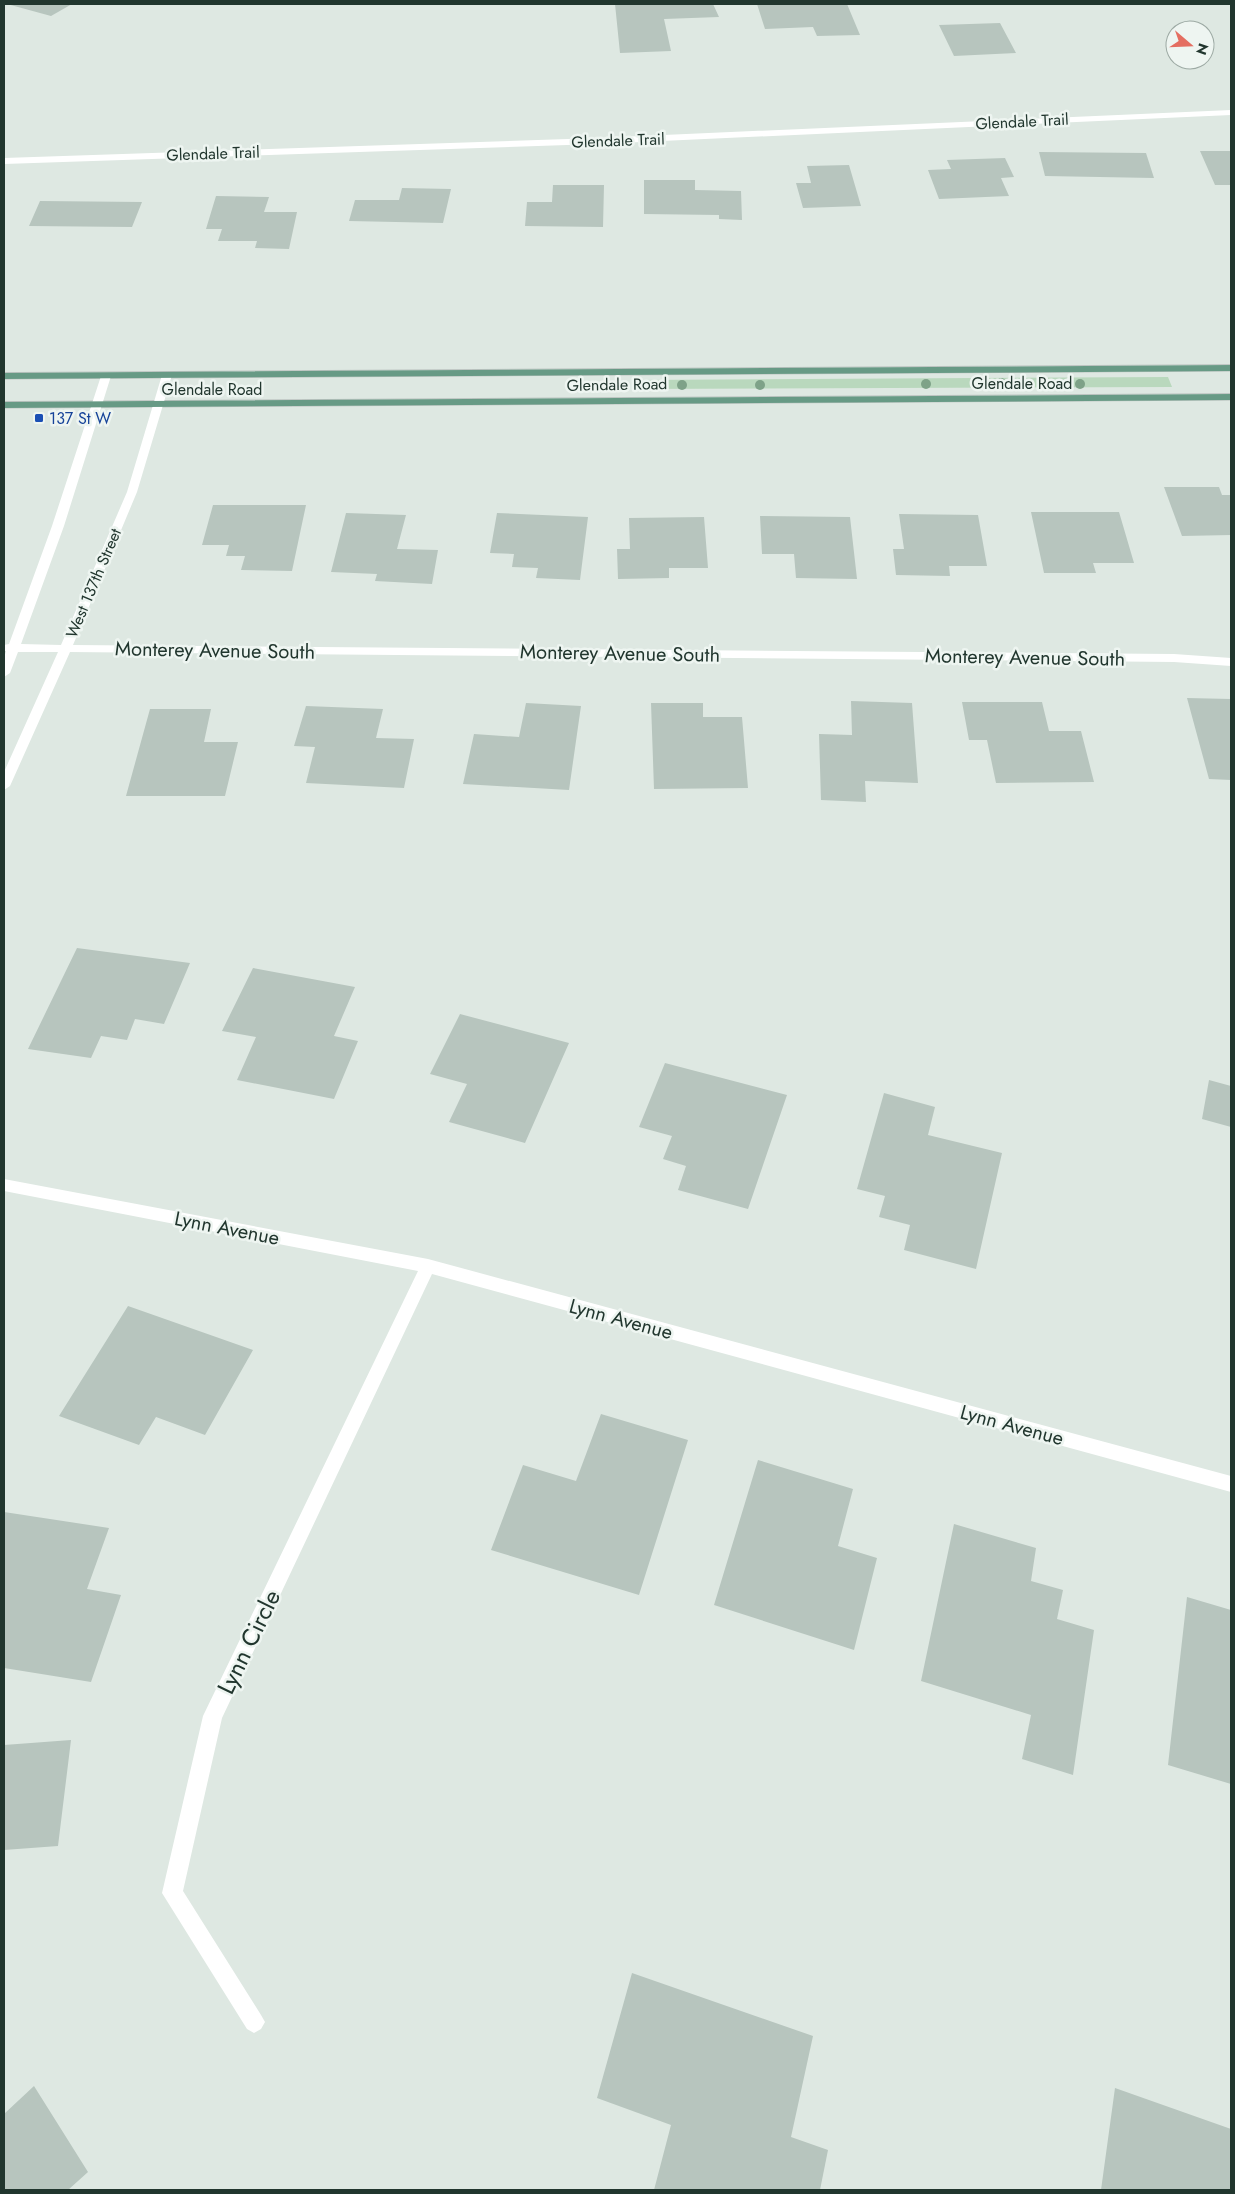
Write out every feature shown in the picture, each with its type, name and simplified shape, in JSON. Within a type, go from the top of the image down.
[{"type":"main road","name":"Glendale Road","points":[[4,376],[1231,368]]},
{"type":"main road","name":"Glendale Road","points":[[4,405],[674,399],[1231,397]]},
{"type":"street","name":"Glendale Trail","points":[[4,161],[607,140],[1231,112]]},
{"type":"street","name":"West 137th Street","points":[[4,786],[66,648],[132,492],[167,375]]},
{"type":"street","points":[[4,673],[11,648],[52,547],[106,376]]},
{"type":"street","name":"Monterey Avenue South","points":[[11,648],[1164,658],[1231,662]]},
{"type":"street","name":"Lynn Avenue","points":[[4,1185],[428,1266],[1231,1484]]},
{"type":"street","name":"Lynn Circle","points":[[254,2022],[172,1893],[213,1716],[428,1266]]},
{"type":"green space","points":[[1168,377],[1172,387],[636,389],[637,380]]},
{"type":"building","points":[[7,4],[72,4],[51,16]]},
{"type":"building","points":[[615,4],[713,4],[719,17],[664,19],[671,51],[620,53]]},
{"type":"building","points":[[757,4],[847,4],[860,35],[817,36],[813,27],[765,29]]},
{"type":"building","points":[[1000,23],[1016,53],[954,56],[939,25]]},
{"type":"building","points":[[1200,151],[1231,151],[1231,185],[1215,185]]},
{"type":"building","points":[[1039,152],[1146,153],[1154,178],[1045,176]]},
{"type":"building","points":[[1005,158],[1014,177],[1001,178],[1009,196],[939,199],[928,170],[951,169],[947,160]]},
{"type":"building","points":[[849,165],[861,206],[803,208],[796,183],[811,183],[807,166]]},
{"type":"building","points":[[644,180],[695,180],[695,190],[741,191],[742,220],[719,219],[719,215],[644,214]]},
{"type":"building","points":[[553,185],[604,185],[603,227],[525,226],[527,202],[552,202]]},
{"type":"building","points":[[402,188],[451,189],[443,223],[349,221],[355,200],[399,200]]},
{"type":"building","points":[[216,196],[269,197],[264,212],[297,212],[289,249],[255,248],[257,241],[218,241],[222,229],[206,229]]},
{"type":"building","points":[[40,201],[142,202],[132,227],[29,226]]},
{"type":"building","points":[[1164,487],[1219,487],[1222,495],[1231,495],[1231,535],[1182,536]]},
{"type":"building","points":[[213,505],[306,505],[292,571],[241,570],[245,556],[226,556],[229,545],[202,545]]},
{"type":"building","points":[[1031,512],[1119,512],[1134,563],[1093,563],[1096,573],[1044,573]]},
{"type":"building","points":[[346,513],[406,515],[397,549],[438,550],[432,584],[375,581],[377,574],[331,572]]},
{"type":"building","points":[[497,513],[588,517],[580,580],[536,578],[538,568],[512,567],[514,554],[490,553]]},
{"type":"building","points":[[899,514],[978,515],[987,566],[949,566],[950,576],[896,575],[893,549],[904,549]]},
{"type":"building","points":[[760,516],[850,517],[857,579],[796,578],[794,554],[762,554]]},
{"type":"building","points":[[704,517],[708,568],[669,568],[669,578],[618,579],[617,549],[630,549],[629,518]]},
{"type":"building","points":[[1187,698],[1231,699],[1231,780],[1209,779]]},
{"type":"building","points":[[851,701],[912,703],[918,783],[865,781],[866,802],[821,800],[819,734],[852,735]]},
{"type":"building","points":[[962,702],[1042,702],[1049,731],[1081,731],[1094,782],[996,783],[987,740],[969,740]]},
{"type":"building","points":[[526,703],[581,706],[569,790],[463,784],[474,734],[519,737]]},
{"type":"building","points":[[651,703],[703,703],[703,717],[742,717],[748,788],[654,789]]},
{"type":"building","points":[[306,706],[383,709],[376,738],[414,739],[404,788],[306,783],[315,747],[294,746]]},
{"type":"building","points":[[150,709],[211,709],[204,742],[238,742],[225,796],[126,796]]},
{"type":"building","points":[[77,948],[190,963],[164,1024],[135,1019],[127,1040],[101,1036],[91,1058],[28,1049]]},
{"type":"building","points":[[253,968],[355,987],[334,1036],[358,1041],[334,1099],[237,1080],[256,1037],[222,1031]]},
{"type":"building","points":[[460,1014],[569,1043],[525,1143],[449,1122],[467,1084],[430,1074]]},
{"type":"building","points":[[665,1063],[787,1095],[748,1209],[678,1190],[686,1166],[663,1159],[672,1136],[639,1127]]},
{"type":"building","points":[[1209,1080],[1231,1086],[1231,1127],[1202,1119]]},
{"type":"building","points":[[884,1093],[935,1107],[928,1135],[1002,1153],[976,1269],[904,1250],[910,1225],[879,1217],[885,1196],[857,1189]]},
{"type":"building","points":[[128,1306],[253,1350],[205,1435],[156,1417],[139,1445],[59,1416]]},
{"type":"building","points":[[601,1414],[688,1440],[639,1595],[491,1550],[523,1465],[576,1481]]},
{"type":"building","points":[[758,1460],[853,1489],[838,1546],[877,1558],[854,1650],[714,1605]]},
{"type":"building","points":[[4,1512],[109,1528],[87,1589],[121,1595],[91,1682],[4,1668]]},
{"type":"building","points":[[954,1524],[1036,1548],[1031,1581],[1063,1590],[1057,1619],[1094,1630],[1073,1775],[1022,1759],[1031,1715],[921,1681]]},
{"type":"building","points":[[1187,1597],[1231,1610],[1231,1784],[1168,1765]]},
{"type":"building","points":[[71,1740],[58,1846],[4,1850],[4,1745]]},
{"type":"building","points":[[632,1973],[813,2036],[791,2137],[828,2150],[820,2190],[654,2190],[671,2125],[597,2098]]},
{"type":"building","points":[[34,2086],[88,2172],[68,2190],[4,2190],[4,2114]]},
{"type":"building","points":[[1115,2088],[1231,2129],[1231,2190],[1101,2190]]},
{"type":"place","name":"137 St W","points":[[39,418]]}]
